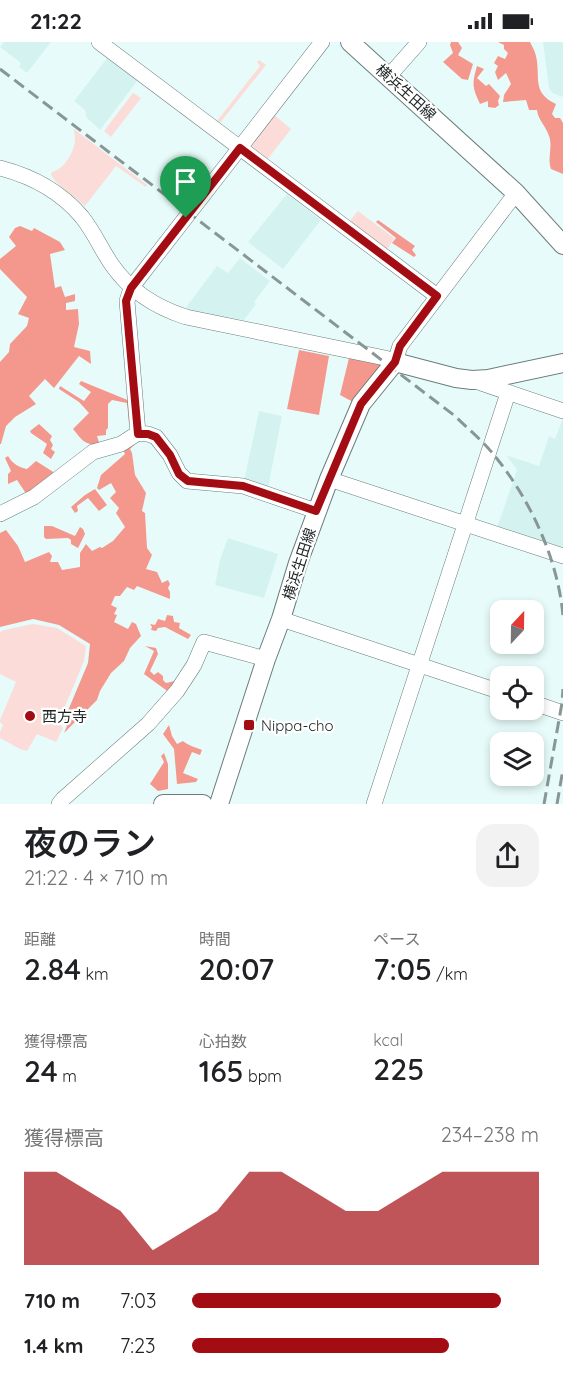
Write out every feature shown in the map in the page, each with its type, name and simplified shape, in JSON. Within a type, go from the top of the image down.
[{"type":"main road","name":"横浜生田線","points":[[350,42],[516,193],[563,245]]},
{"type":"main road","name":"横浜生田線","points":[[219,804],[316,511],[361,404],[395,362]]},
{"type":"main road","points":[[395,362],[472,381],[488,380],[563,363]]},
{"type":"main road","points":[[163,804],[203,804]]},
{"type":"street","points":[[99,42],[437,296]]},
{"type":"street","points":[[138,434],[126,301],[131,288],[322,42]]},
{"type":"street","points":[[389,76],[419,42]]},
{"type":"street","points":[[0,168],[31,178],[65,200],[81,215],[112,264],[131,288],[168,311],[186,317],[385,358],[395,362],[400,346],[516,193]]},
{"type":"street","points":[[472,381],[563,411]]},
{"type":"street","points":[[374,804],[508,393]]},
{"type":"street","points":[[0,514],[34,497],[93,452],[121,444],[138,434],[156,437],[170,455],[179,474],[188,481],[243,486],[316,511]]},
{"type":"street","points":[[329,479],[563,556]]},
{"type":"street","points":[[281,619],[490,688]]},
{"type":"street","points":[[59,804],[148,724],[177,691],[194,665],[204,642],[266,659]]},
{"type":"street","points":[[544,706],[563,713]]},
{"type":"shaded area","points":[[4,42],[51,42],[27,73],[19,67],[21,63],[0,47]]},
{"type":"shaded area","points":[[451,42],[458,42],[462,48],[458,55],[473,64],[468,80],[462,79],[443,62],[453,53]]},
{"type":"shaded area","points":[[498,42],[530,42],[533,47],[538,84],[543,95],[556,104],[552,114],[555,118],[560,118],[563,123],[563,174],[551,169],[550,140],[537,110],[529,110],[526,100],[503,102],[504,95],[511,84],[506,73],[498,80],[495,72],[498,66],[494,63],[498,56],[505,59],[508,53],[504,45]]},
{"type":"shaded area","points":[[543,42],[563,42],[563,97],[552,93],[549,88]]},
{"type":"shaded area","points":[[108,57],[138,80],[100,130],[86,117],[85,110],[74,101]]},
{"type":"shaded area","points":[[259,60],[266,65],[220,123],[217,121],[260,66],[257,62]]},
{"type":"shaded area","points":[[477,66],[484,69],[477,78],[486,86],[489,84],[500,96],[499,105],[495,108],[488,107],[488,101],[480,104],[477,98],[474,77]]},
{"type":"shaded area","points":[[133,93],[141,98],[111,137],[104,131]]},
{"type":"shaded area","points":[[273,114],[291,129],[267,160],[248,146]]},
{"type":"shaded area","points":[[74,129],[147,185],[146,187],[116,166],[85,206],[56,182],[51,175],[65,164],[71,154],[75,144]]},
{"type":"shaded area","points":[[287,194],[321,220],[283,269],[248,242]]},
{"type":"shaded area","points":[[358,211],[394,238],[387,250],[351,223],[351,219]]},
{"type":"shaded area","points":[[378,220],[415,246],[412,250],[416,255],[414,257],[392,243],[396,238],[376,222]]},
{"type":"shaded area","points":[[20,226],[32,231],[34,228],[60,242],[65,250],[50,254],[55,288],[61,286],[65,297],[75,294],[75,301],[66,303],[66,310],[78,309],[79,324],[74,347],[90,351],[91,364],[79,356],[54,388],[45,379],[29,396],[36,404],[15,417],[6,426],[0,444],[0,362],[9,352],[10,344],[27,326],[29,318],[18,314],[27,297],[0,269],[0,259],[16,246],[9,237],[15,228]]},
{"type":"shaded area","points":[[240,258],[270,281],[244,320],[184,310],[217,266],[228,273]]},
{"type":"shaded area","points":[[299,350],[329,356],[319,415],[287,409]]},
{"type":"shaded area","points":[[349,358],[375,361],[382,366],[355,403],[340,395]]},
{"type":"shaded area","points":[[81,381],[130,401],[131,422],[129,424],[127,403],[112,400],[108,404],[106,435],[97,436],[100,445],[84,441],[73,429],[89,413],[79,402],[59,389],[60,386],[84,401],[91,392],[79,384]]},
{"type":"shaded area","points":[[259,411],[282,416],[268,488],[244,481]]},
{"type":"shaded area","points":[[563,418],[563,550],[497,528],[517,470],[506,455],[539,466],[549,436],[555,439]]},
{"type":"shaded area","points":[[39,424],[52,436],[51,449],[55,452],[51,459],[43,453],[47,444],[30,431]]},
{"type":"shaded area","points":[[136,443],[130,449],[135,475],[146,493],[142,511],[145,513],[147,548],[152,555],[146,569],[157,572],[162,583],[168,580],[170,599],[137,586],[134,590],[127,587],[120,596],[115,596],[111,605],[117,608],[114,622],[128,629],[132,622],[136,624],[141,636],[130,648],[124,661],[111,673],[97,700],[64,733],[67,726],[60,719],[62,713],[67,713],[88,663],[90,644],[59,625],[33,619],[0,627],[0,533],[6,530],[18,546],[25,562],[49,552],[52,556],[50,562],[58,562],[62,570],[80,567],[80,553],[86,544],[92,551],[102,548],[113,541],[125,527],[116,513],[119,508],[110,498],[116,492],[111,483],[99,490],[97,488],[101,475],[125,454],[122,447]]},
{"type":"shaded area","points":[[8,456],[21,467],[27,469],[36,461],[58,475],[27,495],[17,480],[8,484],[8,474],[11,471],[5,458]]},
{"type":"shaded area","points":[[95,489],[107,505],[99,511],[88,498],[77,506],[78,511],[75,513],[71,507]]},
{"type":"shaded area","points":[[44,526],[52,526],[75,536],[80,527],[85,534],[78,548],[71,544],[68,538],[46,539]]},
{"type":"shaded area","points":[[228,538],[278,554],[264,598],[215,585],[220,560]]},
{"type":"shaded area","points":[[167,615],[173,616],[174,622],[180,623],[179,628],[191,635],[188,639],[165,627],[158,628],[156,631],[151,630],[150,624],[155,625],[158,619],[165,621]]},
{"type":"shaded area","name":"西方寺","points":[[33,624],[57,628],[86,646],[84,661],[64,709],[61,710],[56,720],[63,728],[56,742],[37,734],[27,751],[0,738],[3,725],[0,720],[16,682],[0,674],[0,632]]},
{"type":"shaded area","points":[[145,646],[156,648],[158,654],[150,671],[154,675],[158,672],[166,683],[179,680],[170,693],[144,674],[154,651]]},
{"type":"shaded area","points":[[169,725],[177,744],[183,741],[202,750],[200,755],[192,752],[183,773],[198,779],[196,782],[177,784],[174,749],[163,734]]},
{"type":"shaded area","points":[[164,753],[168,764],[168,789],[158,791],[150,784],[164,762],[161,756]]},
{"type":"railway","points":[[0,69],[455,416],[480,440],[507,472],[540,531],[555,573],[563,616]]},
{"type":"railway","points":[[544,804],[563,689]]},
{"type":"railway","points":[[557,804],[563,769]]},
{"type":"place","name":"西方寺","points":[[30,716]]},
{"type":"place","name":"Nippa-cho","points":[[249,725]]},
{"type":"route","points":[[240,148],[437,296],[400,346],[395,362],[361,404],[316,511],[243,486],[188,481],[179,474],[170,455],[156,437],[138,434],[126,301],[131,288],[186,218],[240,148]]}]
